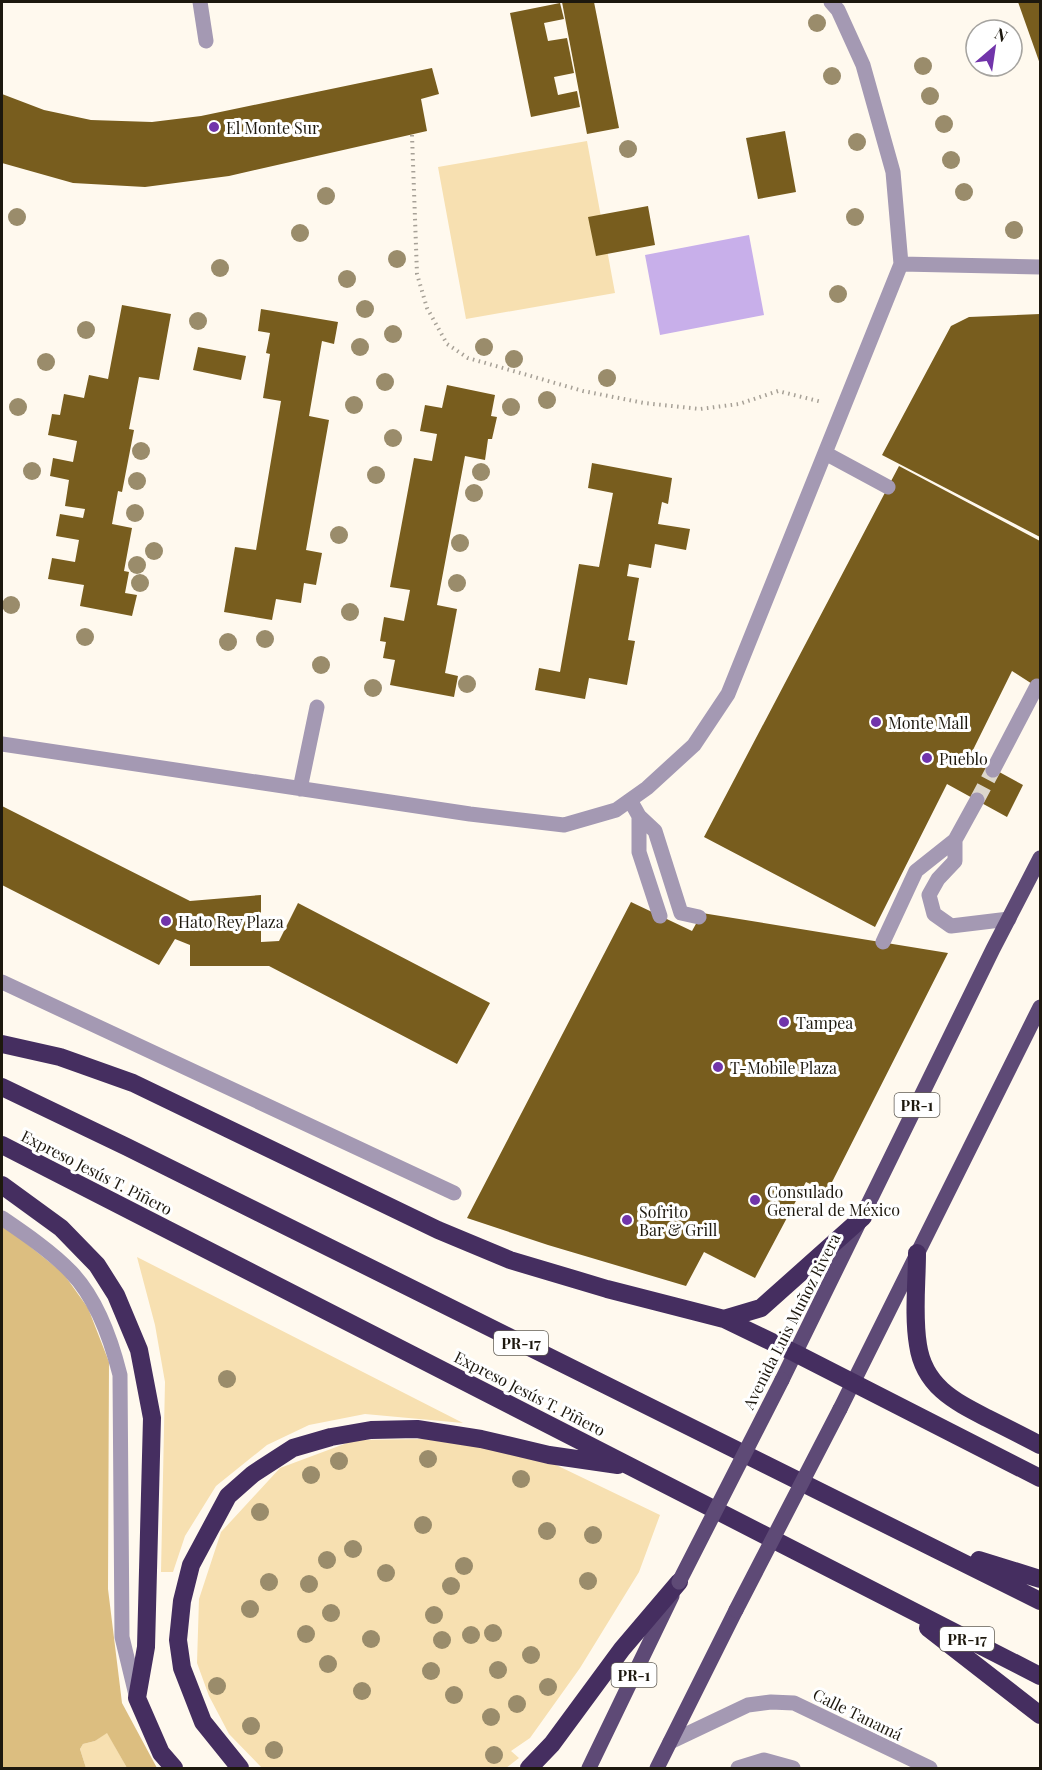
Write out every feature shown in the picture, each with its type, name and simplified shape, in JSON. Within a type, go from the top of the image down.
[{"type":"highway","points":[[2,1044],[60,1057],[133,1083],[438,1230],[510,1260],[607,1289],[724,1319],[1041,1478]]},
{"type":"highway","name":"Expreso Jesús T. Piñero","points":[[2,1087],[148,1157],[1041,1601]]},
{"type":"highway","name":"Expreso Jesús T. Piñero","points":[[2,1145],[1041,1676]]},
{"type":"highway","points":[[2,1185],[61,1228],[97,1265],[116,1295],[139,1350],[152,1418],[146,1647],[137,1698],[161,1753],[174,1768]]},
{"type":"highway","points":[[724,1319],[761,1308],[863,1217]]},
{"type":"highway","points":[[917,1253],[917,1337],[923,1366],[932,1380],[957,1402],[1041,1445]]},
{"type":"highway","points":[[240,1768],[203,1722],[182,1668],[178,1640],[182,1601],[191,1565],[228,1496],[253,1474],[293,1448],[331,1437],[371,1430],[417,1429],[481,1439],[549,1455],[632,1467]]},
{"type":"highway","points":[[924,1543],[1041,1579]]},
{"type":"highway","points":[[529,1768],[552,1744],[622,1649],[679,1582]]},
{"type":"highway","points":[[894,1601],[1041,1715]]},
{"type":"main road","name":"Avenida Luis Muñoz Rivera","points":[[589,1768],[679,1582],[1041,858]]},
{"type":"main road","points":[[657,1768],[854,1383],[1041,1007]]},
{"type":"street","points":[[200,2],[206,41]]},
{"type":"street","points":[[2,744],[470,814],[564,825],[616,810],[647,788],[694,746],[728,694],[901,264],[893,172],[863,64],[838,10],[831,2]]},
{"type":"street","points":[[901,264],[1041,267]]},
{"type":"street","points":[[825,453],[888,487]]},
{"type":"street","points":[[993,770],[1037,686]]},
{"type":"street","points":[[300,789],[317,707]]},
{"type":"street","points":[[630,800],[639,816],[655,831],[681,913],[699,917]]},
{"type":"street","points":[[883,942],[916,871],[955,840],[977,800]]},
{"type":"street","points":[[639,816],[639,852],[660,916]]},
{"type":"street","points":[[955,840],[956,861],[938,879],[929,895],[934,914],[951,926],[1009,919]]},
{"type":"street","points":[[2,982],[454,1193]]},
{"type":"street","points":[[2,1218],[26,1234],[71,1272],[93,1301],[112,1343],[120,1375],[122,1637],[137,1698]]},
{"type":"street","name":"Calle Tanamá","points":[[670,1742],[747,1705],[771,1702],[794,1703],[930,1768]]},
{"type":"street","points":[[738,1768],[764,1760],[793,1768]]},
{"type":"path","points":[[412,135],[417,274],[427,308],[447,344],[468,358],[583,391],[644,403],[700,409],[739,404],[778,391],[843,407]]},
{"type":"shaded area","points":[[587,141],[615,293],[466,319],[438,167]]},
{"type":"shaded area","points":[[749,235],[764,315],[660,335],[645,255]]},
{"type":"shaded area","points":[[2,1226],[63,1273],[88,1308],[109,1362],[108,1589],[122,1703],[157,1768],[127,1768],[107,1733],[95,1741],[83,1744],[80,1749],[86,1768],[2,1768]]},
{"type":"shaded area","points":[[137,1257],[463,1423],[365,1414],[309,1425],[267,1445],[216,1486],[185,1536],[173,1572],[161,1572],[165,1382],[155,1325]]},
{"type":"shaded area","points":[[424,1439],[512,1452],[552,1463],[660,1515],[639,1572],[580,1668],[530,1738],[511,1751],[519,1758],[506,1768],[262,1768],[229,1734],[209,1696],[197,1663],[199,1599],[221,1532],[280,1468],[355,1440]]},
{"type":"shaded area","points":[[107,1732],[127,1768],[86,1768],[80,1749],[83,1744],[95,1741]]},
{"type":"building","points":[[562,2],[594,2],[619,128],[587,134]]},
{"type":"building","points":[[1018,2],[1040,2],[1040,64],[1024,18]]},
{"type":"building","points":[[560,3],[564,19],[544,23],[548,41],[567,38],[574,73],[554,77],[558,95],[577,91],[580,107],[531,117],[510,13]]},
{"type":"building","name":"El Monte Sur","points":[[432,68],[439,94],[421,99],[427,131],[229,176],[145,187],[73,183],[2,163],[2,94],[44,110],[91,120],[152,122],[201,116]]},
{"type":"building","points":[[785,131],[796,192],[758,199],[746,138]]},
{"type":"building","points":[[648,206],[655,245],[596,256],[588,217]]},
{"type":"building","points":[[122,305],[171,314],[159,380],[139,377],[129,429],[134,430],[122,492],[118,491],[112,524],[132,528],[124,571],[129,572],[125,593],[137,595],[132,616],[80,606],[84,585],[48,579],[52,558],[75,562],[79,540],[56,536],[60,514],[83,518],[85,509],[65,506],[69,480],[50,476],[53,458],[73,462],[77,441],[48,435],[52,414],[60,415],[64,394],[84,398],[89,375],[108,379]]},
{"type":"building","points":[[261,309],[338,322],[334,344],[322,341],[309,416],[329,420],[306,550],[322,553],[316,585],[304,583],[301,603],[276,599],[272,620],[224,612],[235,547],[256,550],[281,401],[263,398],[270,354],[266,353],[270,333],[258,331]]},
{"type":"building","points":[[1040,314],[1040,537],[882,455],[951,326],[969,317]]},
{"type":"building","points":[[198,347],[246,356],[241,380],[193,370]]},
{"type":"building","points":[[447,385],[495,395],[491,416],[497,417],[492,439],[488,439],[485,460],[465,456],[437,605],[457,609],[445,673],[458,676],[454,697],[390,685],[395,660],[383,658],[386,642],[380,641],[384,617],[404,621],[410,590],[390,587],[414,458],[432,461],[437,434],[420,431],[425,405],[442,408]]},
{"type":"building","points":[[592,463],[672,478],[668,504],[662,502],[658,524],[690,529],[686,550],[655,544],[651,568],[629,564],[627,576],[639,578],[628,640],[635,641],[627,685],[589,678],[585,699],[535,690],[539,668],[560,672],[579,564],[599,567],[613,493],[588,488]]},
{"type":"building","name":"Monte Mall","points":[[899,466],[1040,541],[1040,689],[1012,671],[970,756],[1023,785],[1007,817],[947,784],[875,927],[704,837]]},
{"type":"building","name":"Hato Rey Plaza","points":[[2,806],[190,901],[261,895],[261,942],[279,941],[298,903],[490,1003],[457,1064],[269,966],[190,966],[190,945],[175,939],[159,965],[2,885]]},
{"type":"building","name":"T-Mobile Plaza","points":[[631,902],[692,931],[702,913],[948,953],[827,1192],[806,1182],[755,1278],[704,1252],[686,1286],[467,1218]]},
{"type":"tunnel","points":[[977,800],[993,770]]},
{"type":"place","name":"El Monte Sur","points":[[214,127]]},
{"type":"place","name":"Monte Mall","points":[[876,722]]},
{"type":"place","name":"Pueblo","points":[[927,758]]},
{"type":"place","name":"Hato Rey Plaza","points":[[166,921]]},
{"type":"place","name":"Tampea","points":[[784,1022]]},
{"type":"place","name":"T-Mobile Plaza","points":[[718,1067]]},
{"type":"place","name":"Consulado General de México","points":[[755,1200]]},
{"type":"place","name":"Sofrito Bar & Grill","points":[[627,1220]]}]
